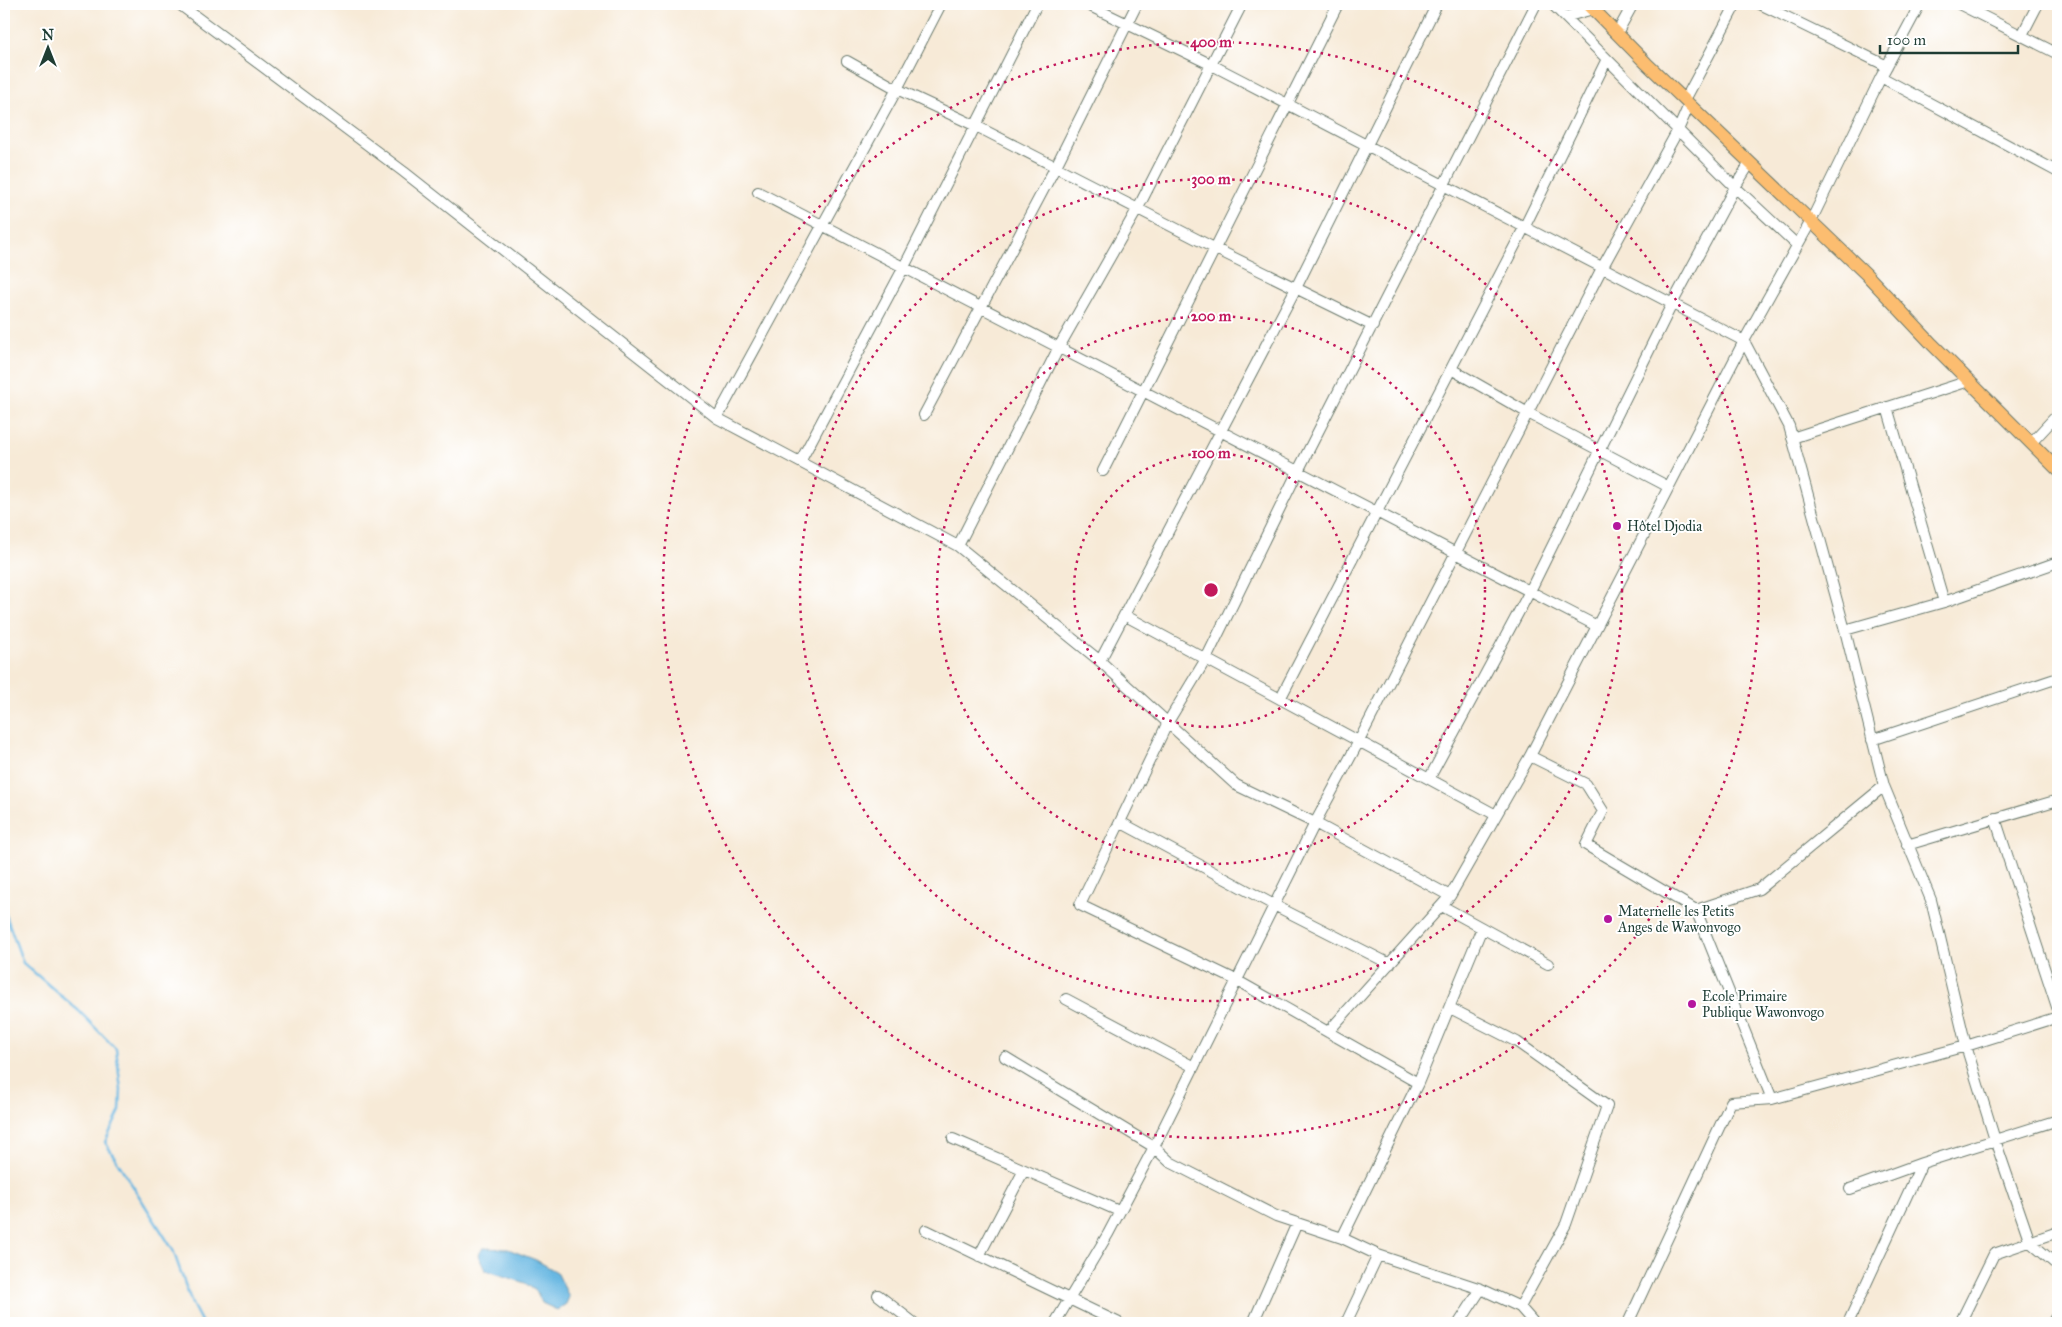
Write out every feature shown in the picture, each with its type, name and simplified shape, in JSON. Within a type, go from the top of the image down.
[{"type":"main road","points":[[1590,6],[1866,274],[1968,381],[2058,470]]},
{"type":"street","points":[[179,4],[404,172],[717,418],[958,546],[1100,661],[1236,785],[1315,822],[1450,896]]},
{"type":"street","points":[[717,418],[897,89],[941,4]]},
{"type":"street","points":[[800,462],[904,267],[1038,4]]},
{"type":"street","points":[[1086,4],[1212,65],[1744,341],[1789,426],[1845,630],[1884,786],[1931,900],[1966,1046],[1995,1140],[2030,1242],[2058,1266]]},
{"type":"street","points":[[924,416],[1056,166],[1138,4]]},
{"type":"street","points":[[958,546],[1059,347],[1138,208],[1242,4]]},
{"type":"street","points":[[1102,471],[1216,249],[1338,4]]},
{"type":"street","points":[[1100,661],[1296,288],[1437,4]]},
{"type":"street","points":[[1418,1083],[1236,980],[1080,905],[1168,722],[1206,659],[1298,471],[1536,4]]},
{"type":"street","points":[[1552,4],[1735,187],[1797,245]]},
{"type":"street","points":[[1617,33],[1633,4]]},
{"type":"street","points":[[1055,1323],[1154,1147],[1315,822],[1359,741],[1602,268],[1678,130],[1687,102],[1736,4]]},
{"type":"street","points":[[1760,4],[1887,66]]},
{"type":"street","points":[[1328,1032],[1450,896],[1530,756],[1744,341],[1811,221],[1881,77],[1920,4]]},
{"type":"street","points":[[1959,4],[2058,54]]},
{"type":"street","points":[[2022,36],[2038,4]]},
{"type":"street","points":[[1565,17],[1590,6]]},
{"type":"street","points":[[1280,699],[1524,228],[1607,59]]},
{"type":"street","points":[[846,61],[897,89],[976,126],[1216,249],[1372,326]]},
{"type":"street","points":[[1881,77],[2058,172]]},
{"type":"street","points":[[1429,779],[1530,592],[1672,304],[1735,187],[1750,163]]},
{"type":"street","points":[[758,192],[1596,626]]},
{"type":"street","points":[[1451,369],[1599,452],[1669,487]]},
{"type":"street","points":[[1792,438],[1968,381]]},
{"type":"street","points":[[1887,407],[1944,602]]},
{"type":"street","points":[[2031,444],[2058,414]]},
{"type":"street","points":[[1845,630],[1944,602],[2058,562]]},
{"type":"street","points":[[1124,615],[1496,815]]},
{"type":"street","points":[[1872,740],[2058,678]]},
{"type":"street","points":[[1530,756],[1586,784],[1603,811],[1586,845],[1696,910],[1772,1099]]},
{"type":"street","points":[[1696,910],[1759,889],[1884,786]]},
{"type":"street","points":[[1907,845],[2058,800]]},
{"type":"street","points":[[1995,818],[2058,1010]]},
{"type":"street","points":[[1120,822],[1274,905],[1390,964]]},
{"type":"street","points":[[1442,906],[1548,964]]},
{"type":"street","points":[[1342,1238],[1418,1083],[1482,928]]},
{"type":"street","points":[[1066,999],[1194,1067]]},
{"type":"street","points":[[1450,1008],[1517,1042],[1607,1106],[1566,1224],[1520,1307]]},
{"type":"street","points":[[1628,1323],[1732,1102],[1772,1099],[1966,1046],[2058,1017]]},
{"type":"street","points":[[1005,1057],[1154,1147],[1170,1162],[1276,1216],[1342,1238],[1378,1255],[1482,1289],[1520,1307],[1534,1323]]},
{"type":"street","points":[[1850,1189],[1922,1163],[2058,1120]]},
{"type":"street","points":[[953,1140],[1119,1211]]},
{"type":"street","points":[[1848,1323],[1922,1163]]},
{"type":"street","points":[[979,1256],[1024,1170]]},
{"type":"street","points":[[1254,1323],[1297,1223]]},
{"type":"street","points":[[926,1230],[1119,1323]]},
{"type":"street","points":[[1960,1323],[1994,1254],[2058,1232]]},
{"type":"street","points":[[1346,1323],[1378,1255]]},
{"type":"street","points":[[1459,1323],[1482,1289]]},
{"type":"street","points":[[878,1295],[914,1323]]},
{"type":"street","points":[[2052,1323],[2058,1314]]},
{"type":"water","points":[[483,1248],[508,1249],[536,1260],[557,1272],[569,1297],[566,1304],[557,1310],[542,1303],[537,1292],[525,1283],[485,1270],[478,1255]]},
{"type":"waterway","points":[[4,910],[23,963],[79,1011],[116,1049],[121,1090],[120,1111],[105,1142],[173,1250],[192,1304],[202,1323]]},
{"type":"place","name":"Hôtel Djodia","points":[[1617,526]]},
{"type":"place","name":"Maternelle les Petits Anges de Wawonvogo","points":[[1608,919]]},
{"type":"place","name":"Ecole Primaire Publique Wawonvogo","points":[[1692,1004]]}]
